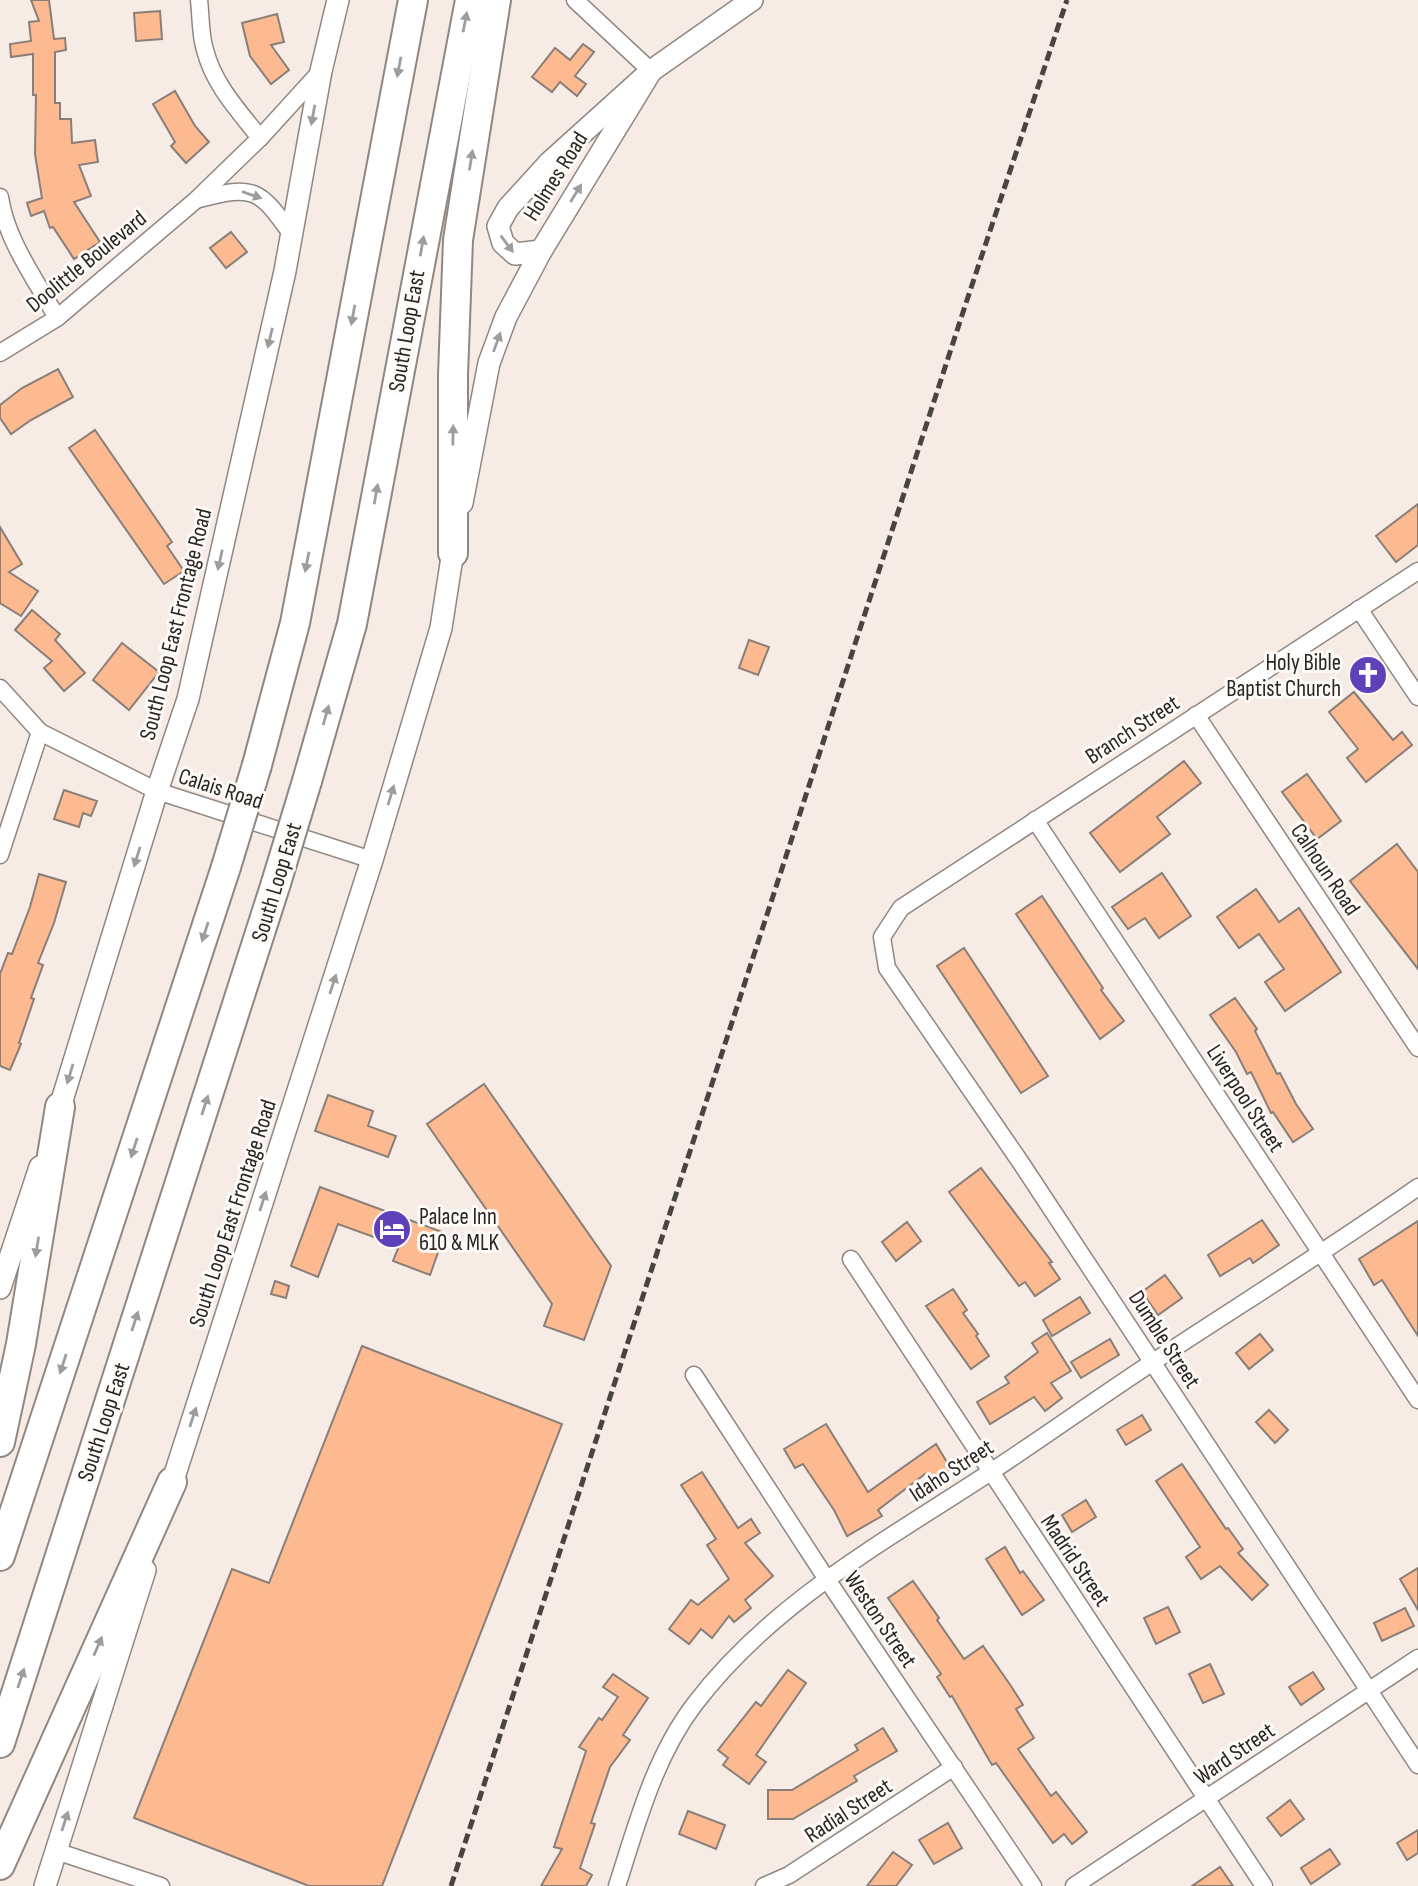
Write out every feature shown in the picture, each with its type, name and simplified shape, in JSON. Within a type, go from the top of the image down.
[{"type":"highway","points":[[0,1556],[226,867],[257,765],[295,622],[413,0]]},
{"type":"highway","name":"South Loop East","points":[[0,1743],[276,883],[352,624],[470,0]]},
{"type":"highway","points":[[453,553],[453,375],[458,240],[496,0]]},
{"type":"highway","points":[[0,1442],[21,1344],[60,1107]]},
{"type":"highway","points":[[0,1865],[172,1482]]},
{"type":"main road","name":"South Loop East Frontage Road","points":[[0,1288],[60,1107],[188,699],[292,235],[321,71],[338,0]]},
{"type":"main road","name":"Holmes Road","points":[[651,71],[541,251],[515,254],[503,243],[498,226],[508,208],[550,163],[651,71],[752,0]]},
{"type":"main road","name":"South Loop East Frontage Road","points":[[45,1886],[372,860],[441,628],[489,363],[506,317],[541,251]]},
{"type":"street","points":[[199,0],[204,48],[215,76],[225,95],[260,138]]},
{"type":"street","points":[[575,0],[651,71]]},
{"type":"street","name":"Doolittle Boulevard","points":[[0,353],[57,318],[196,200],[260,138],[321,71]]},
{"type":"street","name":"Doolittle Boulevard","points":[[196,200],[234,190],[259,195],[273,208],[292,235]]},
{"type":"street","points":[[0,197],[2,210],[19,252],[57,318]]},
{"type":"street","name":"Branch Street","points":[[882,937],[901,908],[1418,571]]},
{"type":"street","points":[[1359,609],[1418,696]]},
{"type":"street","name":"Calais Road","points":[[0,688],[40,732],[157,791],[372,860]]},
{"type":"street","name":"Calhoun Road","points":[[1196,715],[1418,1048]]},
{"type":"street","points":[[0,855],[40,732]]},
{"type":"street","name":"Liverpool Street","points":[[1035,820],[1418,1400]]},
{"type":"street","name":"Dumble Street","points":[[882,937],[887,968],[1021,1163],[1418,1765]]},
{"type":"street","name":"Idaho Street","points":[[620,1885],[648,1792],[670,1744],[693,1706],[757,1634],[826,1578],[1322,1254],[1418,1187]]},
{"type":"street","name":"Madrid Street","points":[[851,1259],[1264,1886]]},
{"type":"street","name":"Weston Street","points":[[694,1375],[1032,1886]]},
{"type":"street","name":"Ward Street","points":[[1074,1886],[1418,1658]]},
{"type":"street","name":"Radial Street","points":[[764,1886],[789,1875],[954,1767]]},
{"type":"street","points":[[56,1851],[161,1886]]},
{"type":"building","points":[[31,0],[49,0],[54,39],[65,38],[66,50],[55,52],[55,103],[60,103],[60,119],[71,119],[72,143],[95,140],[98,162],[79,165],[91,196],[74,202],[100,242],[74,259],[53,227],[50,228],[44,211],[31,216],[27,203],[42,198],[35,154],[36,95],[33,95],[33,54],[11,57],[10,44],[31,41],[29,22],[39,21]]},
{"type":"building","points":[[160,11],[162,39],[136,41],[134,13]]},
{"type":"building","points":[[277,14],[284,42],[271,45],[289,70],[271,84],[250,56],[242,23]]},
{"type":"building","points":[[583,44],[594,52],[575,76],[586,84],[577,96],[560,82],[552,92],[532,77],[555,48],[570,60]]},
{"type":"building","points":[[175,91],[195,126],[209,142],[186,163],[171,146],[175,142],[153,104]]},
{"type":"building","points":[[231,232],[247,252],[226,268],[210,248]]},
{"type":"building","points":[[58,369],[73,397],[11,434],[0,418],[0,405],[22,388]]},
{"type":"building","points":[[95,430],[172,542],[167,546],[184,571],[164,584],[69,448]]},
{"type":"building","points":[[1418,504],[1418,545],[1396,562],[1376,536]]},
{"type":"building","points":[[0,527],[22,564],[9,572],[38,591],[21,616],[0,603]]},
{"type":"building","points":[[32,610],[60,634],[55,640],[85,673],[64,691],[44,668],[52,661],[15,630]]},
{"type":"building","points":[[749,640],[769,647],[758,675],[739,668]]},
{"type":"building","points":[[122,643],[159,672],[129,710],[93,680]]},
{"type":"building","points":[[1354,692],[1393,740],[1402,732],[1412,745],[1366,782],[1347,758],[1358,749],[1329,712]]},
{"type":"building","points":[[1184,761],[1201,783],[1157,817],[1170,834],[1120,872],[1090,833]]},
{"type":"building","points":[[1307,774],[1341,821],[1317,839],[1282,792]]},
{"type":"building","points":[[64,790],[97,801],[91,816],[83,813],[79,827],[54,819]]},
{"type":"building","points":[[1397,844],[1418,872],[1418,969],[1350,881]]},
{"type":"building","points":[[1162,873],[1191,916],[1159,938],[1145,918],[1128,929],[1112,907]]},
{"type":"building","points":[[39,874],[66,882],[38,963],[43,965],[31,998],[34,999],[19,1043],[21,1044],[10,1070],[0,1066],[0,974],[8,953],[12,954]]},
{"type":"building","points":[[1256,889],[1279,922],[1299,908],[1341,972],[1285,1011],[1265,982],[1284,969],[1259,934],[1239,948],[1217,917]]},
{"type":"building","points":[[1042,896],[1103,988],[1101,990],[1124,1021],[1100,1039],[1016,914]]},
{"type":"building","points":[[964,948],[1048,1076],[1021,1093],[937,966]]},
{"type":"building","points":[[1235,998],[1257,1029],[1255,1031],[1277,1074],[1280,1073],[1313,1129],[1293,1142],[1273,1112],[1271,1113],[1251,1072],[1247,1074],[1236,1052],[1210,1015]]},
{"type":"building","points":[[484,1084],[611,1266],[584,1340],[544,1326],[552,1304],[427,1124]]},
{"type":"building","points":[[328,1095],[373,1111],[368,1126],[396,1136],[388,1157],[315,1131]]},
{"type":"building","points":[[981,1168],[1052,1262],[1049,1263],[1060,1279],[1035,1296],[1025,1282],[1019,1286],[949,1192]]},
{"type":"building","name":"Palace Inn 610 & MLK","points":[[320,1187],[445,1233],[430,1275],[393,1261],[399,1246],[338,1224],[318,1277],[291,1266]]},
{"type":"building","points":[[1262,1220],[1279,1245],[1253,1263],[1250,1258],[1220,1276],[1208,1255]]},
{"type":"building","points":[[1418,1221],[1418,1336],[1382,1280],[1374,1285],[1359,1259]]},
{"type":"building","points":[[907,1222],[921,1241],[896,1261],[882,1242]]},
{"type":"building","points":[[1165,1275],[1182,1298],[1158,1315],[1142,1292]]},
{"type":"building","points":[[275,1281],[289,1286],[286,1298],[271,1294]]},
{"type":"building","points":[[953,1289],[967,1310],[963,1313],[989,1356],[971,1369],[926,1306]]},
{"type":"building","points":[[1080,1297],[1090,1313],[1052,1336],[1043,1320]]},
{"type":"building","points":[[1047,1333],[1071,1371],[1051,1383],[1062,1398],[1045,1411],[1034,1397],[990,1424],[977,1402],[1009,1383],[1005,1377],[1038,1352],[1032,1343]]},
{"type":"building","points":[[1260,1334],[1273,1350],[1249,1369],[1236,1353]]},
{"type":"building","points":[[1110,1339],[1119,1355],[1081,1378],[1071,1362]]},
{"type":"building","points":[[362,1346],[562,1424],[382,1886],[309,1886],[134,1818],[232,1569],[269,1583]]},
{"type":"building","points":[[1269,1410],[1288,1430],[1275,1443],[1256,1422]]},
{"type":"building","points":[[1142,1415],[1151,1430],[1126,1445],[1117,1430]]},
{"type":"building","points":[[826,1424],[868,1492],[936,1444],[951,1469],[930,1482],[925,1474],[878,1510],[882,1516],[847,1536],[834,1510],[803,1464],[795,1468],[784,1449]]},
{"type":"building","points":[[1182,1464],[1226,1529],[1228,1528],[1243,1549],[1238,1553],[1268,1585],[1252,1600],[1220,1566],[1201,1579],[1186,1557],[1200,1547],[1156,1481]]},
{"type":"building","points":[[702,1472],[738,1528],[751,1519],[760,1533],[745,1543],[773,1576],[745,1600],[751,1608],[734,1622],[729,1616],[712,1638],[701,1629],[689,1644],[669,1629],[691,1600],[698,1605],[729,1579],[707,1545],[716,1539],[681,1485]]},
{"type":"building","points":[[1086,1500],[1096,1517],[1072,1532],[1062,1515]]},
{"type":"building","points":[[1005,1547],[1020,1573],[1023,1571],[1044,1600],[1022,1615],[986,1559]]},
{"type":"building","points":[[1418,1568],[1418,1610],[1400,1579]]},
{"type":"building","points":[[913,1581],[964,1659],[983,1646],[1023,1705],[1016,1709],[1034,1738],[1018,1749],[1051,1796],[1056,1792],[1087,1832],[1072,1844],[1064,1834],[1053,1843],[996,1763],[992,1765],[952,1696],[950,1697],[937,1677],[941,1674],[888,1598]]},
{"type":"building","points":[[1168,1607],[1180,1632],[1156,1644],[1144,1618]]},
{"type":"building","points":[[1405,1608],[1414,1626],[1382,1641],[1374,1623]]},
{"type":"building","points":[[1210,1664],[1224,1694],[1203,1703],[1189,1674]]},
{"type":"building","points":[[788,1670],[806,1683],[756,1755],[766,1762],[749,1784],[723,1765],[728,1758],[718,1750],[756,1702],[761,1706]]},
{"type":"building","points":[[1313,1672],[1324,1689],[1301,1705],[1289,1687]]},
{"type":"building","points":[[613,1674],[648,1698],[623,1735],[630,1740],[610,1767],[591,1823],[595,1824],[580,1868],[592,1875],[586,1886],[541,1886],[562,1849],[554,1847],[586,1751],[579,1747],[618,1697],[603,1687]]},
{"type":"building","points":[[883,1728],[897,1751],[854,1776],[857,1781],[793,1819],[768,1819],[768,1790],[792,1790],[858,1750],[855,1745]]},
{"type":"building","points":[[1290,1800],[1304,1819],[1281,1836],[1267,1818]]},
{"type":"building","points":[[688,1811],[725,1825],[716,1849],[679,1834]]},
{"type":"building","points":[[948,1823],[962,1848],[934,1864],[919,1840]]},
{"type":"building","points":[[1418,1830],[1418,1853],[1407,1860],[1397,1843]]},
{"type":"building","points":[[1330,1849],[1340,1864],[1311,1884],[1301,1868]]},
{"type":"building","points":[[893,1852],[912,1865],[896,1886],[867,1886]]},
{"type":"building","points":[[1220,1867],[1233,1886],[1192,1886]]},
{"type":"railway","points":[[451,1886],[1067,0]]},
{"type":"place","name":"Holy Bible Baptist Church","points":[[1368,675]]},
{"type":"place","name":"Palace Inn 610 & MLK","points":[[392,1229]]}]
